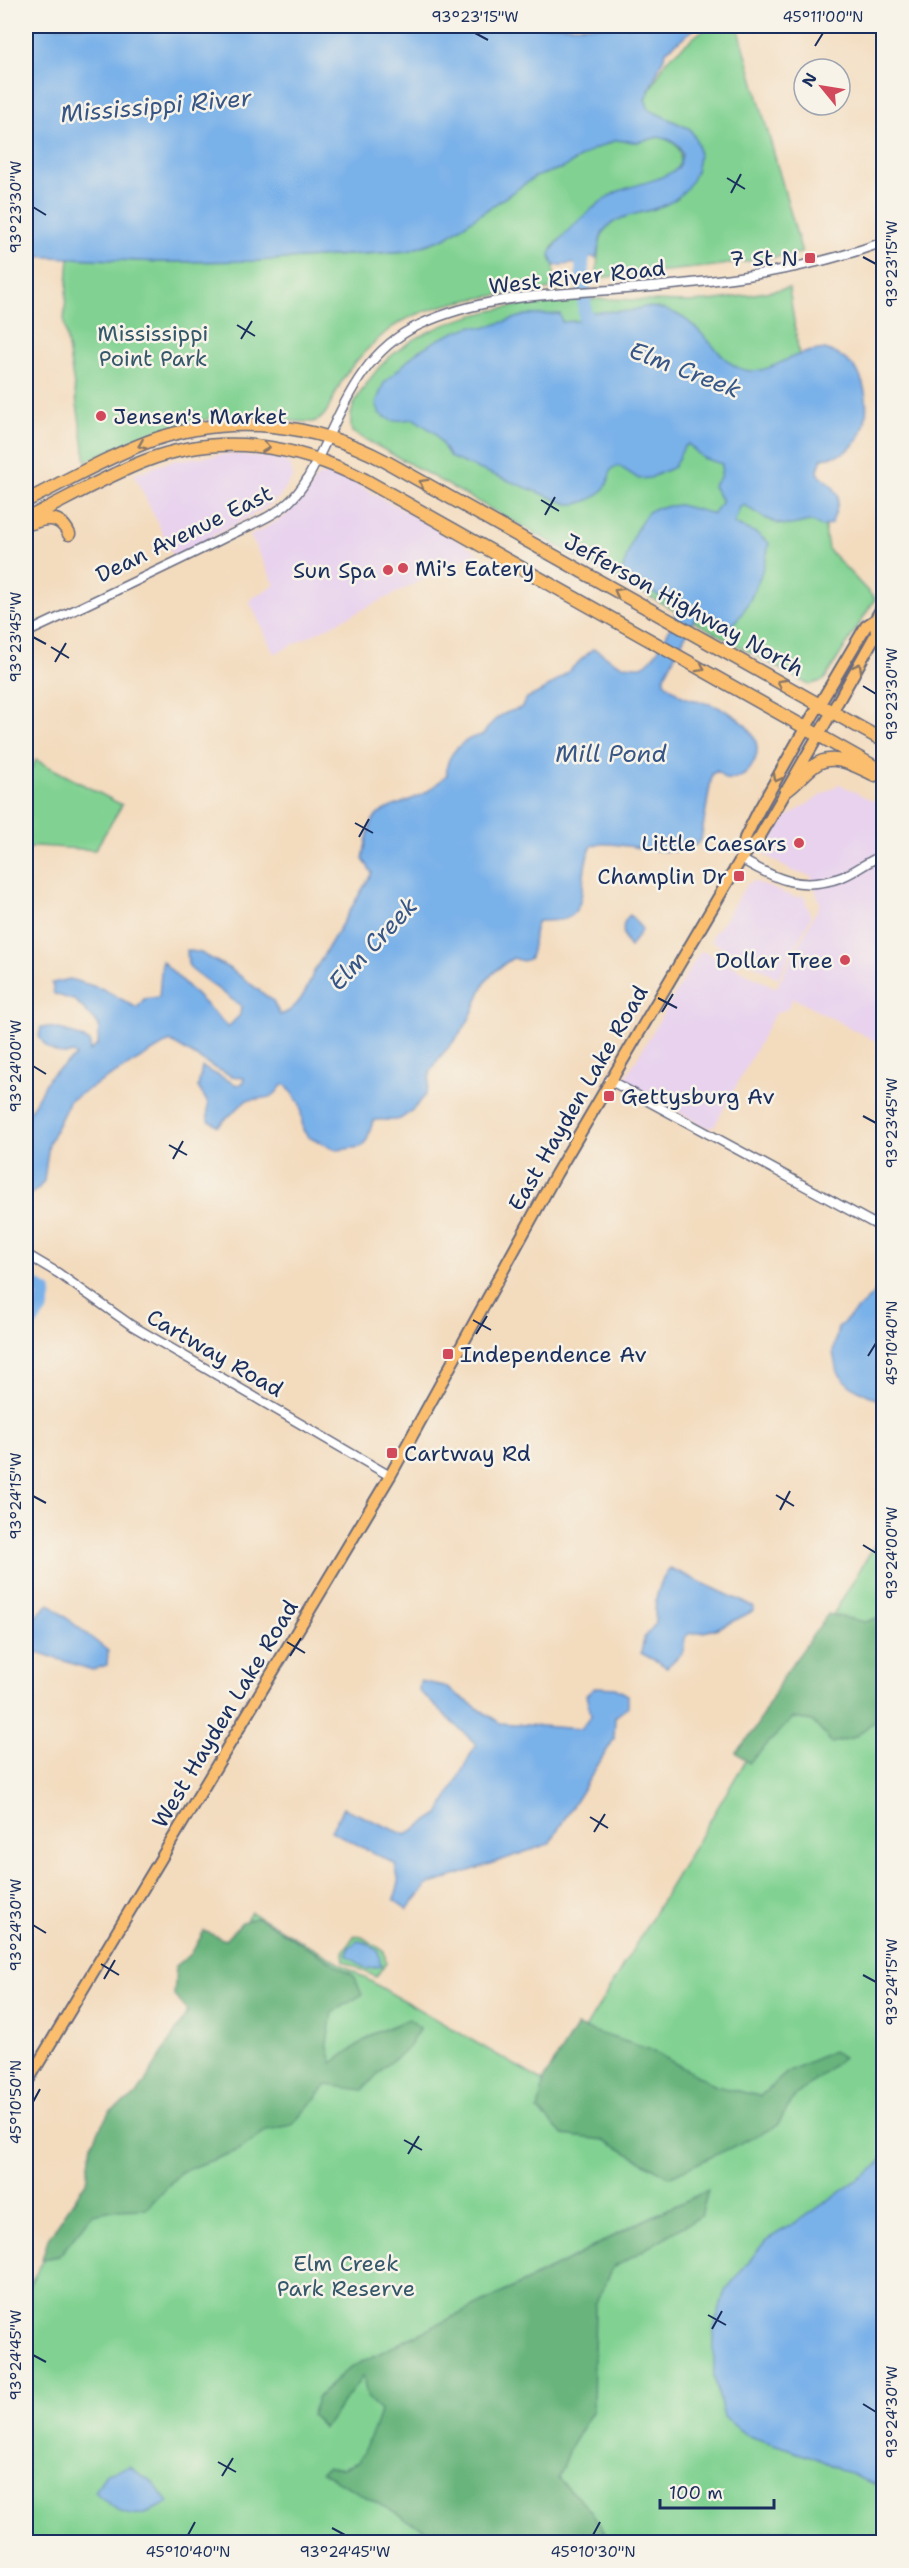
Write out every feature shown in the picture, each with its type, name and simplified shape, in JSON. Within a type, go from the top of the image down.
[{"type":"highway","name":"Jefferson Highway North","points":[[28,499],[130,450],[183,432],[236,424],[267,425],[329,436],[386,461],[820,705],[825,723],[884,772]]},
{"type":"highway","name":"Jefferson Highway North","points":[[26,519],[139,464],[184,450],[213,445],[245,444],[283,449],[318,458],[365,480],[806,727],[825,723],[884,741]]},
{"type":"highway","points":[[26,526],[41,519],[54,519],[63,524],[69,534]]},
{"type":"highway","points":[[786,791],[816,764],[826,759],[838,759],[884,779]]},
{"type":"main road","name":"East Hayden Lake Road","points":[[454,1360],[609,1080],[741,859],[759,838],[876,634],[884,604]]},
{"type":"main road","name":"East Hayden Lake Road","points":[[741,859],[745,838],[806,727],[867,626],[879,621]]},
{"type":"main road","name":"West Hayden Lake Road","points":[[26,2084],[390,1476],[454,1360]]},
{"type":"street","name":"West River Road","points":[[329,436],[358,376],[383,348],[406,332],[444,315],[508,300],[702,283],[772,273],[807,266],[884,242]]},
{"type":"street","name":"Dean Avenue East","points":[[26,633],[272,514],[297,495],[329,436]]},
{"type":"street","points":[[741,859],[773,877],[807,883],[843,877],[884,855]]},
{"type":"street","points":[[609,1080],[884,1229]]},
{"type":"street","name":"Cartway Road","points":[[26,1254],[58,1273],[131,1325],[390,1476]]},
{"type":"shaded area","points":[[230,454],[283,459],[291,467],[293,477],[279,498],[264,509],[174,557],[134,474],[174,460]]},
{"type":"shaded area","points":[[328,472],[336,473],[478,552],[274,654],[249,600],[275,585],[250,536],[284,517],[310,490],[315,479]]},
{"type":"shaded area","points":[[839,784],[883,806],[883,1045],[793,998],[787,1009],[776,1013],[773,1017],[715,1125],[708,1128],[628,1084],[625,1079],[699,953],[703,951],[776,988],[820,904],[811,876],[792,871],[763,854],[784,819]]},
{"type":"shaded area","points":[[753,881],[794,897],[804,896],[811,917],[778,978],[711,941],[713,934],[747,884]]},
{"type":"green space","points":[[711,26],[738,26],[802,253],[715,266],[597,278],[600,241],[609,226],[638,211],[678,198],[690,129],[649,110],[645,99],[666,61],[699,33]]},
{"type":"green space","name":"Mississippi Point Park","points":[[659,137],[670,141],[679,150],[679,167],[667,176],[605,200],[566,233],[553,247],[550,258],[554,266],[554,289],[466,300],[422,312],[402,321],[386,332],[357,360],[347,372],[327,411],[317,421],[209,419],[146,436],[86,461],[64,322],[69,258],[163,262],[256,261],[408,251],[445,238],[535,177],[565,167],[591,150],[616,140],[637,142]]},
{"type":"green space","points":[[789,288],[828,549],[875,599],[824,680],[809,685],[352,432],[352,410],[370,379],[390,357],[415,339],[444,325],[509,307],[542,303],[603,299],[708,301]]},
{"type":"green space","points":[[36,760],[122,805],[95,850],[37,846],[26,850],[26,778]]},
{"type":"green space","name":"Elm Creek Park Reserve","points":[[883,1531],[883,2542],[26,2542],[26,2290],[251,1912],[551,2086]]},
{"type":"green space","points":[[828,1614],[865,1622],[883,1616],[883,1714],[855,1737],[832,1743],[812,1721],[793,1718],[749,1763],[736,1752],[754,1731],[783,1677]]},
{"type":"green space","points":[[258,1917],[354,1976],[362,1995],[332,2012],[327,2044],[332,2063],[373,2034],[409,2019],[420,2028],[407,2049],[385,2066],[363,2090],[327,2085],[292,2125],[267,2130],[239,2150],[181,2172],[146,2209],[113,2210],[93,2214],[59,2256],[42,2259],[48,2239],[86,2182],[92,2144],[109,2112],[137,2095],[188,2011],[174,1996],[176,1966],[191,1954],[204,1931],[225,1940],[242,1922]]},
{"type":"green space","points":[[354,1936],[362,1937],[384,1951],[386,1962],[376,1977],[344,1961],[343,1952]]},
{"type":"green space","points":[[577,2026],[651,2050],[716,2086],[760,2096],[789,2071],[833,2051],[843,2057],[795,2096],[777,2126],[669,2177],[604,2140],[563,2135],[538,2110],[545,2077]]},
{"type":"green space","points":[[708,2190],[701,2216],[613,2268],[595,2305],[593,2410],[569,2449],[558,2478],[589,2509],[611,2542],[447,2542],[321,2472],[327,2468],[343,2468],[358,2462],[380,2411],[367,2397],[363,2376],[324,2428],[311,2415],[318,2397],[349,2368]]},
{"type":"green space","points":[[788,2529],[832,2542],[728,2542],[741,2536]]},
{"type":"water","name":"Mississippi River","points":[[26,26],[698,26],[667,50],[645,99],[649,110],[690,129],[698,146],[698,164],[687,188],[675,200],[620,219],[606,228],[596,258],[589,256],[587,262],[554,266],[550,254],[571,228],[611,195],[658,179],[679,167],[682,154],[679,146],[659,137],[637,142],[616,140],[592,150],[565,167],[535,177],[445,238],[408,251],[256,261],[163,262],[26,256]]},
{"type":"water","name":"Mill Pond","points":[[644,307],[664,309],[681,316],[738,368],[751,371],[763,370],[798,355],[825,349],[840,356],[853,366],[859,374],[865,394],[866,416],[859,437],[842,454],[822,458],[818,470],[819,475],[832,486],[838,496],[837,508],[831,524],[822,527],[808,521],[792,525],[781,524],[764,518],[744,505],[740,507],[734,524],[756,533],[769,543],[755,589],[742,612],[728,628],[699,614],[695,617],[664,677],[664,682],[682,696],[718,707],[745,724],[755,741],[757,750],[755,760],[744,774],[738,778],[725,779],[717,771],[712,774],[701,840],[679,851],[606,844],[593,845],[588,854],[579,906],[574,913],[559,920],[538,921],[529,959],[523,961],[513,958],[500,967],[484,984],[462,1031],[431,1071],[427,1090],[422,1100],[400,1119],[373,1121],[367,1140],[361,1147],[337,1150],[308,1137],[303,1130],[300,1104],[286,1085],[282,1085],[271,1096],[247,1100],[218,1126],[208,1120],[208,1103],[198,1087],[202,1067],[237,1085],[243,1083],[244,1078],[232,1076],[215,1068],[170,1041],[70,1100],[49,1143],[44,1181],[38,1189],[26,1197],[26,1118],[50,1076],[76,1056],[73,1053],[57,1053],[48,1048],[39,1036],[41,1027],[61,1029],[72,1033],[90,1042],[90,1051],[98,1044],[99,1025],[76,1001],[54,994],[52,983],[70,979],[103,989],[137,1008],[144,999],[159,997],[162,961],[228,1027],[240,1015],[241,1006],[192,970],[188,964],[187,950],[201,953],[232,970],[273,1001],[280,1015],[286,1013],[297,1004],[305,992],[313,973],[372,873],[363,859],[370,828],[378,814],[432,788],[447,775],[452,754],[462,743],[483,735],[490,724],[499,717],[521,708],[527,698],[554,683],[593,649],[618,664],[641,666],[647,663],[658,649],[669,630],[677,606],[631,580],[622,571],[635,532],[647,513],[655,508],[679,505],[714,514],[722,501],[713,486],[721,476],[722,464],[703,458],[688,444],[684,447],[674,467],[650,478],[639,479],[619,466],[612,468],[607,484],[600,493],[585,502],[568,504],[450,457],[435,433],[414,419],[392,421],[380,414],[376,403],[384,383],[418,351],[455,332],[473,326],[484,328],[526,315],[560,314],[562,322],[591,320],[591,312],[630,311]]},
{"type":"water","points":[[630,915],[642,929],[630,947],[625,940],[623,926]]},
{"type":"water","points":[[883,1285],[883,1403],[849,1385],[837,1372],[833,1352],[838,1328]]},
{"type":"water","points":[[670,1568],[754,1607],[753,1611],[722,1626],[690,1633],[684,1638],[684,1651],[667,1667],[641,1653],[644,1638],[656,1623],[657,1594]]},
{"type":"water","points":[[49,1604],[108,1651],[107,1665],[92,1670],[37,1652],[27,1641],[35,1617]]},
{"type":"water","points":[[420,1681],[444,1686],[500,1723],[581,1729],[591,1716],[586,1695],[596,1687],[615,1688],[628,1695],[628,1707],[615,1717],[614,1739],[549,1844],[428,1885],[407,1909],[394,1900],[399,1883],[395,1864],[331,1831],[343,1808],[406,1835],[439,1814],[476,1744],[419,1691]]},
{"type":"water","points":[[358,1941],[367,1943],[378,1951],[381,1966],[367,1969],[347,1955],[349,1947]]},
{"type":"water","points":[[883,2157],[883,2487],[816,2458],[746,2435],[724,2417],[714,2377],[714,2328],[725,2291],[766,2240],[803,2218],[877,2166]]},
{"type":"water","points":[[129,2467],[153,2482],[168,2503],[145,2513],[129,2514],[114,2508],[95,2492],[106,2473]]},
{"type":"waterway","name":"Elm Creek","points":[[585,247],[582,263],[586,330],[590,337]]},
{"type":"waterway","name":"Elm Creek","points":[[26,1281],[45,1292],[42,1307],[26,1329]]},
{"type":"place","name":"7 St N","points":[[810,258]]},
{"type":"place","name":"Jensen's Market","points":[[101,416]]},
{"type":"place","name":"Mi's Eatery","points":[[403,568]]},
{"type":"place","name":"Sun Spa","points":[[388,570]]},
{"type":"place","name":"Little Caesars","points":[[799,843]]},
{"type":"place","name":"Champlin Dr","points":[[739,876]]},
{"type":"place","name":"Dollar Tree","points":[[845,960]]},
{"type":"place","name":"Gettysburg Av","points":[[609,1096]]},
{"type":"place","name":"Independence Av","points":[[448,1354]]},
{"type":"place","name":"Cartway Rd","points":[[392,1453]]}]
